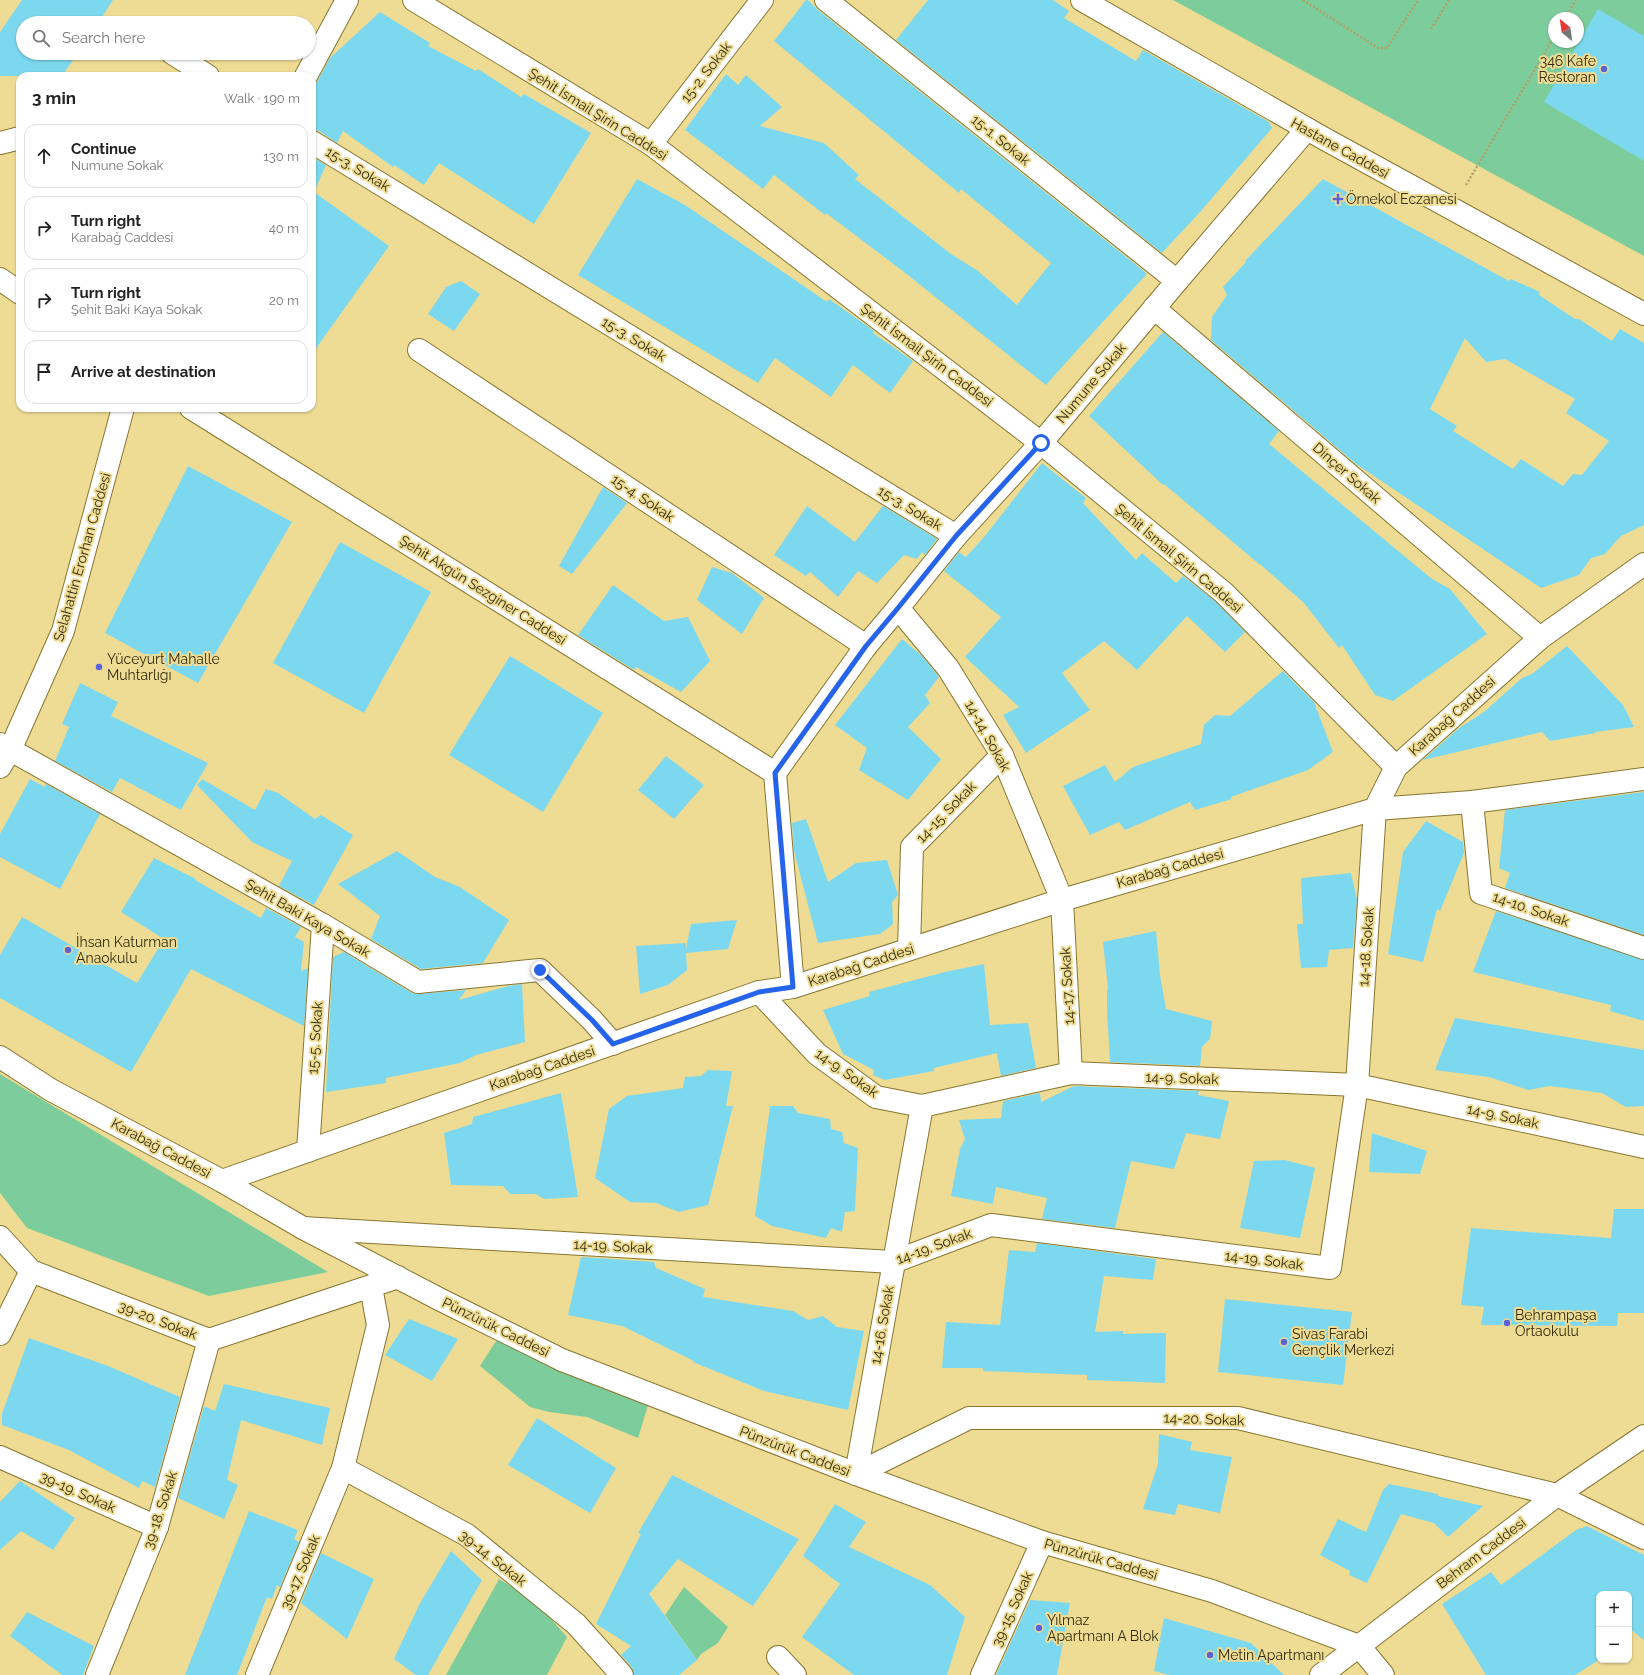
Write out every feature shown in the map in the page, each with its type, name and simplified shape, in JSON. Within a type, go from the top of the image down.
[{"type":"street","points":[[316,57],[347,0]]},
{"type":"street","name":"Şehit İsmail Şirin Caddesi","points":[[414,0],[651,144],[1041,443],[1224,593],[1396,767]]},
{"type":"street","name":"15-2. Sokak","points":[[651,144],[762,0]]},
{"type":"street","name":"15-1. Sokak","points":[[826,0],[1177,281]]},
{"type":"street","name":"Hastane Caddesi","points":[[1082,0],[1451,210],[1644,314]]},
{"type":"street","points":[[183,60],[202,72]]},
{"type":"street","points":[[308,72],[315,60]]},
{"type":"street","name":"Numune Sokak","points":[[775,773],[866,646],[956,536],[1041,443],[1307,129]]},
{"type":"street","points":[[0,143],[16,139]]},
{"type":"street","name":"15-3. Sokak","points":[[316,144],[956,536]]},
{"type":"street","points":[[0,279],[16,290]]},
{"type":"street","name":"Dinçer Sokak","points":[[1154,308],[1540,638]]},
{"type":"street","name":"15-4. Sokak","points":[[420,350],[866,646]]},
{"type":"street","name":"Selahattin Erorhan Caddesi","points":[[3,754],[63,632],[122,412]]},
{"type":"street","name":"Şehit Akgün Sezginer Caddesi","points":[[197,412],[775,773]]},
{"type":"street","name":"Karabağ Caddesi","points":[[0,1057],[51,1090],[222,1181],[759,992],[793,987],[1062,900],[1375,809],[1396,767],[1540,638],[1644,564]]},
{"type":"street","name":"14-14. Sokak","points":[[898,608],[948,668],[1002,755],[1062,900]]},
{"type":"street","name":"Şehit Baki Kaya Sokak","points":[[3,754],[322,925],[418,982],[540,970],[592,1020],[613,1044]]},
{"type":"street","name":"14-15. Sokak","points":[[909,949],[912,847],[1002,755]]},
{"type":"street","points":[[775,773],[793,987]]},
{"type":"street","points":[[1375,809],[1472,802],[1644,779]]},
{"type":"street","name":"14-10. Sokak","points":[[1472,802],[1481,892],[1644,948]]},
{"type":"street","name":"14-18. Sokak","points":[[1357,1085],[1375,809]]},
{"type":"street","name":"14-17. Sokak","points":[[1062,900],[1071,1073]]},
{"type":"street","name":"15-5. Sokak","points":[[308,1151],[322,925]]},
{"type":"street","name":"14-9. Sokak","points":[[759,992],[817,1054],[876,1097],[922,1106],[1071,1073],[1357,1085],[1644,1146]]},
{"type":"street","name":"14-19. Sokak","points":[[303,1228],[893,1262],[991,1225],[1330,1268],[1357,1085]]},
{"type":"street","name":"14-16. Sokak","points":[[856,1474],[922,1106]]},
{"type":"street","name":"Pünzürük Caddesi","points":[[222,1181],[303,1228],[562,1360],[856,1474],[1042,1542],[1212,1591],[1359,1646],[1383,1675]]},
{"type":"street","name":"39-20. Sokak","points":[[0,1238],[30,1270],[209,1340],[398,1277]]},
{"type":"street","points":[[0,1334],[30,1270]]},
{"type":"street","name":"39-17. Sokak","points":[[257,1675],[343,1468],[378,1325],[371,1287]]},
{"type":"street","name":"39-18. Sokak","points":[[97,1675],[157,1527],[209,1340]]},
{"type":"street","name":"14-20. Sokak","points":[[856,1474],[969,1418],[1238,1418],[1557,1495],[1644,1538]]},
{"type":"street","name":"Behram Caddesi","points":[[1321,1675],[1557,1495],[1644,1436]]},
{"type":"street","name":"39-19. Sokak","points":[[0,1457],[157,1527]]},
{"type":"street","name":"39-14. Sokak","points":[[343,1468],[467,1535],[576,1624],[622,1675]]},
{"type":"street","name":"39-15. Sokak","points":[[982,1675],[1042,1542]]},
{"type":"street","points":[[778,1657],[795,1675]]},
{"type":"path","points":[[1302,0],[1378,48],[1387,48],[1418,0]]},
{"type":"path","points":[[1431,29],[1449,0]]},
{"type":"path","points":[[1569,12],[1576,0]]},
{"type":"path","points":[[1451,210],[1548,47]]},
{"type":"green space","points":[[1173,0],[1644,0],[1644,256]]},
{"type":"green space","points":[[0,1074],[328,1272],[209,1296],[27,1228],[0,1193]]},
{"type":"green space","points":[[498,1338],[649,1402],[638,1438],[587,1417],[549,1412],[530,1407],[480,1366]]},
{"type":"green space","points":[[499,1579],[535,1601],[567,1637],[547,1675],[446,1675]]},
{"type":"green space","points":[[684,1587],[728,1627],[718,1643],[701,1654],[697,1660],[665,1615]]},
{"type":"building","points":[[22,0],[113,0],[103,16],[16,16],[16,60],[73,60],[65,72],[16,72],[16,76],[0,76],[0,32]]},
{"type":"building","points":[[806,0],[808,0],[818,10],[1147,274],[1046,385],[904,272],[826,213],[825,215],[774,175],[763,189],[685,130],[726,74],[738,85],[746,75],[782,107],[760,126],[824,143],[859,175],[855,179],[951,254],[978,271],[1017,305],[1051,263],[961,189],[959,193],[774,41]]},
{"type":"building","points":[[928,0],[1053,0],[1069,11],[1064,18],[1136,61],[1143,50],[1269,122],[1272,128],[1201,211],[1162,253],[896,40]]},
{"type":"building","name":"346 Kafe Restoran","points":[[1598,9],[1644,36],[1644,161],[1544,102],[1575,48],[1584,48],[1584,33]]},
{"type":"building","points":[[380,12],[430,43],[428,46],[476,71],[478,69],[521,97],[524,94],[591,133],[534,224],[439,163],[424,185],[394,165],[393,167],[343,131],[337,143],[316,131],[316,83],[330,58]]},
{"type":"building","points":[[316,159],[326,165],[316,188]]},
{"type":"building","points":[[637,179],[685,205],[827,302],[829,299],[874,331],[873,333],[913,361],[890,393],[853,365],[831,397],[775,358],[758,383],[578,275]]},
{"type":"building","points":[[1323,179],[1509,281],[1511,279],[1540,292],[1539,295],[1612,341],[1620,329],[1644,343],[1644,525],[1621,536],[1605,554],[1591,558],[1579,575],[1541,588],[1356,464],[1211,340],[1212,317],[1227,295],[1223,287],[1246,262],[1245,261]],"holes":[[[1465,338],[1486,362],[1505,359],[1575,399],[1566,413],[1609,441],[1582,475],[1573,474],[1563,486],[1521,459],[1513,469],[1453,431],[1457,426],[1430,409]]]},
{"type":"building","points":[[316,193],[389,246],[316,348]]},
{"type":"building","points":[[461,281],[480,294],[454,331],[428,314],[446,287]]},
{"type":"building","points":[[1163,332],[1279,431],[1269,444],[1432,579],[1450,589],[1487,634],[1393,701],[1375,695],[1342,645],[1339,648],[1304,603],[1260,564],[1164,484],[1163,485],[1089,416]]},
{"type":"building","points":[[1042,463],[1086,498],[1083,503],[1136,560],[1142,553],[1176,583],[1183,576],[1216,602],[1245,632],[1225,652],[1187,616],[1137,670],[1104,641],[1062,673],[1090,710],[1026,753],[1003,715],[1019,707],[965,657],[1001,617],[944,571],[959,552],[966,557],[985,536]]},
{"type":"building","points":[[188,466],[292,522],[198,683],[105,633]]},
{"type":"building","points":[[603,487],[627,503],[572,574],[559,566]]},
{"type":"building","points":[[807,506],[855,542],[883,506],[937,539],[925,555],[922,552],[917,559],[904,555],[877,583],[858,571],[838,597],[810,572],[806,576],[774,555]]},
{"type":"building","points":[[340,542],[431,592],[364,713],[273,663]]},
{"type":"building","points":[[712,567],[732,573],[764,598],[742,634],[697,600]]},
{"type":"building","points":[[613,585],[664,621],[688,617],[710,661],[681,692],[636,667],[634,670],[578,635]]},
{"type":"building","points":[[902,639],[922,656],[939,677],[925,695],[930,703],[908,727],[941,759],[908,800],[859,770],[867,748],[835,725]]},
{"type":"building","points":[[1567,646],[1623,705],[1634,727],[1595,732],[1596,733],[1550,741],[1542,732],[1423,760],[1459,728],[1484,712],[1522,678],[1532,674]]},
{"type":"building","points":[[510,656],[603,713],[543,812],[449,755]]},
{"type":"building","points":[[1283,671],[1314,702],[1333,752],[1308,770],[1231,797],[1232,799],[1195,810],[1190,802],[1125,830],[1119,822],[1090,835],[1063,786],[1105,765],[1115,782],[1133,767],[1201,744],[1204,725],[1215,715],[1230,716]]},
{"type":"building","points":[[80,683],[118,702],[111,716],[208,763],[181,810],[120,778],[112,792],[55,761],[69,727],[62,724]]},
{"type":"building","points":[[666,756],[704,785],[674,819],[638,790]]},
{"type":"building","points":[[30,779],[45,787],[46,784],[100,814],[60,889],[0,857],[0,834]]},
{"type":"building","points":[[202,779],[255,810],[266,789],[278,793],[315,819],[321,815],[353,835],[314,905],[279,886],[292,861],[252,842],[197,785]]},
{"type":"building","points":[[1644,792],[1644,935],[1505,888],[1510,873],[1499,868],[1505,810]]},
{"type":"building","points":[[806,819],[828,882],[856,863],[887,860],[898,895],[892,902],[893,924],[880,934],[818,943],[794,851],[792,823]]},
{"type":"building","points":[[1426,821],[1463,842],[1464,853],[1440,911],[1437,909],[1423,962],[1388,954],[1403,852]]},
{"type":"building","points":[[397,851],[435,877],[460,887],[509,920],[483,963],[421,969],[371,939],[380,916],[338,884]]},
{"type":"building","points":[[154,858],[196,879],[195,880],[261,918],[266,908],[301,927],[295,937],[304,942],[301,971],[308,968],[304,1026],[191,969],[131,1072],[0,998],[0,955],[22,917],[137,983],[164,939],[121,912]]},
{"type":"building","points":[[1351,873],[1357,900],[1353,948],[1329,950],[1327,967],[1301,968],[1297,924],[1303,924],[1301,878]]},
{"type":"building","points":[[1496,911],[1644,960],[1644,1021],[1610,1011],[1611,1005],[1473,972]]},
{"type":"building","points":[[737,920],[728,949],[686,953],[687,970],[668,985],[640,994],[636,946],[686,943],[686,949],[691,924]]},
{"type":"building","points":[[1156,931],[1160,975],[1166,1009],[1212,1021],[1210,1039],[1202,1047],[1200,1066],[1110,1062],[1107,1010],[1108,988],[1103,942]]},
{"type":"building","points":[[344,952],[412,993],[419,994],[466,990],[459,1000],[508,986],[522,984],[525,1042],[476,1055],[460,1063],[386,1078],[386,1083],[326,1092],[333,957]]},
{"type":"building","points":[[984,964],[990,1025],[1028,1023],[1036,1068],[1001,1076],[997,1053],[934,1068],[934,1071],[885,1080],[873,1075],[874,1070],[843,1054],[823,1010],[870,996],[869,992],[945,972]]},
{"type":"building","points":[[1455,1018],[1644,1050],[1644,1106],[1626,1107],[1602,1093],[1550,1086],[1528,1090],[1489,1077],[1435,1070]]},
{"type":"building","points":[[708,1070],[732,1071],[726,1106],[733,1106],[708,1205],[679,1212],[656,1203],[630,1202],[595,1178],[609,1109],[627,1096],[683,1088],[685,1077],[701,1076]]},
{"type":"building","points":[[1074,1086],[1199,1091],[1198,1095],[1229,1101],[1220,1139],[1186,1133],[1174,1169],[1131,1161],[1115,1228],[1042,1219],[1047,1198],[996,1187],[993,1204],[951,1196],[960,1149],[965,1139],[959,1120],[1001,1118],[1003,1101],[1040,1093],[1041,1102]]},
{"type":"building","points":[[561,1093],[578,1197],[544,1199],[536,1194],[510,1194],[503,1186],[451,1185],[444,1133],[472,1124],[473,1117]]},
{"type":"building","points":[[770,1106],[793,1106],[798,1113],[830,1119],[831,1129],[842,1132],[844,1143],[858,1148],[855,1211],[845,1212],[842,1232],[831,1228],[826,1238],[772,1226],[755,1216]]},
{"type":"building","points":[[1372,1133],[1427,1151],[1420,1174],[1369,1172]]},
{"type":"building","points":[[1285,1160],[1315,1168],[1300,1238],[1240,1228],[1254,1161]]},
{"type":"building","points":[[1614,1209],[1644,1209],[1644,1313],[1618,1313],[1617,1326],[1481,1325],[1484,1307],[1461,1305],[1471,1228],[1611,1238]]},
{"type":"building","points":[[1037,1243],[1156,1259],[1153,1280],[1104,1276],[1095,1332],[1123,1331],[1123,1334],[1166,1333],[1165,1383],[1087,1380],[1087,1375],[983,1371],[983,1368],[942,1368],[946,1322],[1000,1325],[1009,1250],[1035,1252]]},
{"type":"building","points":[[581,1257],[654,1262],[656,1268],[705,1289],[703,1297],[793,1311],[808,1320],[823,1316],[837,1327],[864,1331],[848,1410],[764,1391],[693,1362],[694,1361],[622,1326],[568,1315]]},
{"type":"building","name":"Sivas Farabi Gençlik Merkezi","points":[[1225,1299],[1352,1312],[1343,1385],[1218,1372]]},
{"type":"building","points":[[409,1319],[458,1339],[432,1381],[385,1355]]},
{"type":"building","points":[[29,1338],[108,1366],[180,1397],[155,1487],[142,1481],[139,1488],[69,1450],[2,1425],[2,1414]]},
{"type":"building","points":[[224,1384],[330,1408],[322,1445],[241,1420],[227,1480],[238,1485],[224,1519],[178,1498],[204,1406],[215,1411]]},
{"type":"building","points":[[537,1418],[616,1468],[590,1513],[508,1465]]},
{"type":"building","points":[[1159,1434],[1192,1442],[1190,1450],[1232,1457],[1220,1513],[1178,1504],[1175,1515],[1143,1509],[1158,1464]]},
{"type":"building","points":[[672,1475],[799,1539],[753,1606],[678,1559],[649,1594],[697,1660],[679,1675],[634,1675],[632,1667],[621,1655],[631,1646],[596,1624],[641,1534],[638,1533]]},
{"type":"building","points":[[20,1481],[75,1518],[53,1550],[21,1531],[0,1550],[0,1502]]},
{"type":"building","points":[[1389,1484],[1438,1494],[1438,1496],[1483,1506],[1448,1537],[1434,1523],[1401,1514],[1367,1583],[1349,1575],[1350,1571],[1320,1555],[1338,1519],[1366,1532],[1383,1490]]},
{"type":"building","points":[[835,1504],[866,1522],[849,1547],[930,1585],[965,1617],[947,1675],[854,1675],[802,1637],[840,1584],[803,1556]]},
{"type":"building","points":[[249,1511],[298,1530],[294,1539],[299,1542],[280,1587],[277,1585],[272,1599],[267,1597],[237,1675],[185,1675]]},
{"type":"building","points":[[1587,1526],[1644,1555],[1644,1640],[1632,1630],[1632,1591],[1596,1591],[1596,1662],[1575,1675],[1486,1675],[1442,1604],[1491,1572],[1501,1585],[1576,1530]]},
{"type":"building","points":[[451,1551],[482,1580],[428,1675],[416,1675],[394,1659],[419,1605]]},
{"type":"building","points":[[321,1553],[374,1579],[347,1639],[301,1603]]},
{"type":"building","name":"Yılmaz Apartmanı A Blok","points":[[1030,1600],[1070,1603],[1057,1675],[996,1675]]},
{"type":"building","points":[[27,1612],[94,1646],[83,1675],[62,1675],[10,1636]]},
{"type":"building","name":"Metin Apartmanı","points":[[1164,1618],[1251,1643],[1284,1675],[1169,1675],[1154,1671]]},
{"type":"place","name":"346 Kafe Restoran","points":[[1604,69]]},
{"type":"place","name":"Örnekol Eczanesi","points":[[1338,199]]},
{"type":"place","name":"Yüceyurt Mahalle Muhtarlığı","points":[[99,667]]},
{"type":"place","name":"İhsan Katurman Anaokulu","points":[[68,950]]},
{"type":"place","name":"Behrampaşa Ortaokulu","points":[[1507,1323]]},
{"type":"place","name":"Sivas Farabi Gençlik Merkezi","points":[[1284,1342]]},
{"type":"place","name":"Yılmaz Apartmanı A Blok","points":[[1039,1628]]},
{"type":"place","name":"Metin Apartmanı","points":[[1210,1655]]},
{"type":"route","points":[[540,970],[592,1020],[613,1044],[759,992],[793,987],[775,773],[866,646],[956,536],[1041,443]]}]
